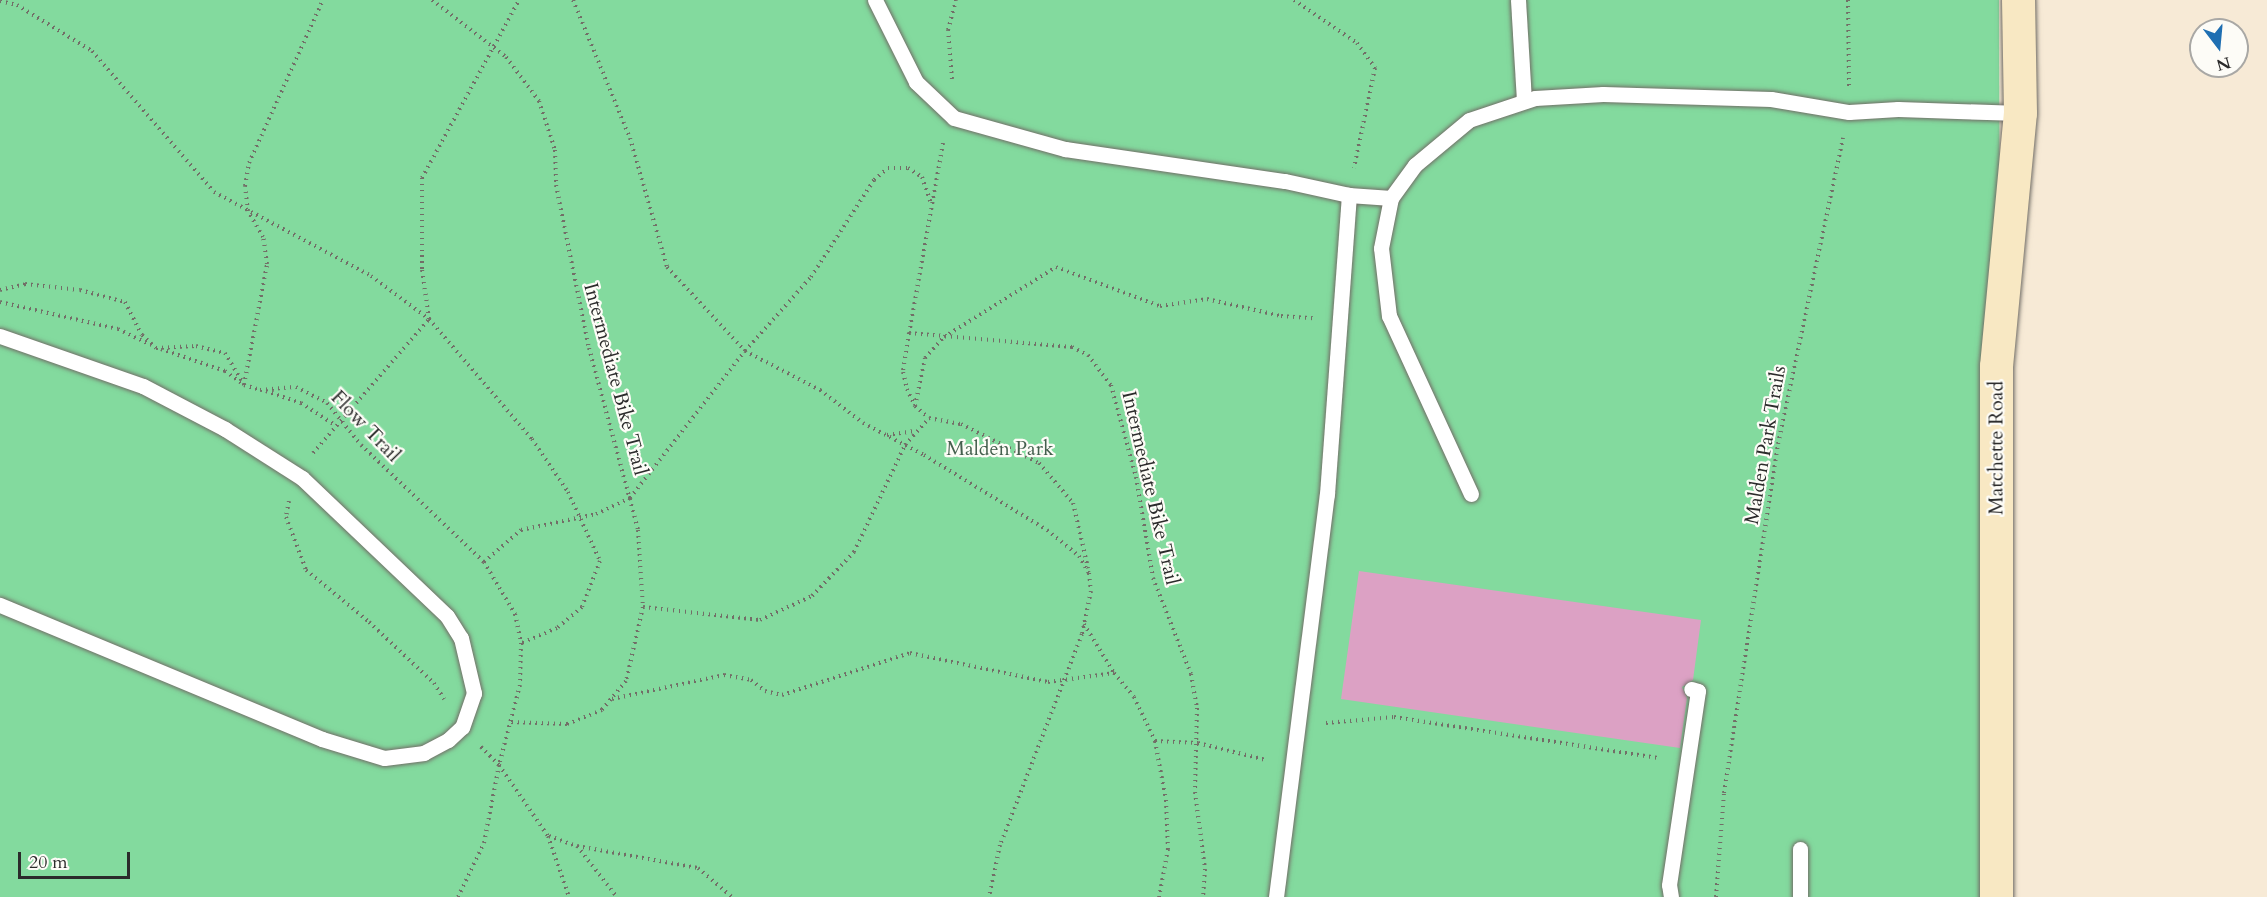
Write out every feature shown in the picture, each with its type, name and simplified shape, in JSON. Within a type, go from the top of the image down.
[{"type":"main road","name":"Matchette Road","points":[[1996,897],[1996,366],[2020,113],[2018,0]]},
{"type":"lane","points":[[875,0],[916,82],[954,118],[1065,149],[1286,181],[1349,195],[1391,198]]},
{"type":"lane","points":[[1518,0],[1524,101]]},
{"type":"lane","points":[[1472,494],[1389,316],[1381,248],[1391,198],[1415,165],[1469,120],[1524,101],[1603,94],[1771,99],[1849,112],[1898,109],[2020,113]]},
{"type":"lane","points":[[1276,897],[1327,494],[1349,195]]},
{"type":"lane","points":[[0,336],[143,386],[225,429],[296,474],[382,550],[447,616],[461,638],[474,693],[462,727],[424,753],[384,758],[322,739],[0,605]]},
{"type":"lane","points":[[1671,897],[1669,885],[1698,691],[1691,689]]},
{"type":"lane","points":[[1800,849],[1800,897]]},
{"type":"path","points":[[244,385],[267,264],[263,237],[248,211],[245,186],[249,163],[322,0]]},
{"type":"path","name":"Intermediate Bike Trail","points":[[432,0],[495,49],[539,101],[555,150],[556,185],[589,348],[638,530],[643,607],[626,681],[602,710],[567,724],[510,722]]},
{"type":"path","points":[[462,727],[434,683],[306,570],[286,517],[296,474],[335,424],[429,318],[422,269],[422,178],[495,49],[519,0]]},
{"type":"path","points":[[573,0],[630,138],[667,267],[745,351],[820,390],[886,435],[1047,530],[1079,556],[1089,573]]},
{"type":"path","points":[[956,0],[948,30],[952,70],[949,113],[903,372],[915,406],[930,418],[961,424],[1040,463],[1073,503],[1091,591],[1068,677],[999,845],[989,897]]},
{"type":"path","points":[[1293,0],[1357,43],[1375,68],[1349,195]]},
{"type":"path","name":"Malden Park Trails","points":[[1716,897],[1724,793],[1778,444],[1849,112],[1848,0]]},
{"type":"path","points":[[0,1],[17,5],[92,51],[214,192],[371,276],[429,318],[532,439],[579,515],[600,561],[582,608],[557,628],[521,643]]},
{"type":"path","points":[[484,562],[521,530],[579,515],[596,514],[630,498],[745,351],[811,277],[874,180],[888,168],[908,168],[922,177],[932,204]]},
{"type":"path","points":[[915,406],[926,358],[944,337],[1056,267],[1160,306],[1207,299],[1281,316],[1340,320]]},
{"type":"path","points":[[0,290],[36,285],[80,290],[125,302],[142,335],[156,348],[196,346],[225,353],[244,385]]},
{"type":"path","name":"Flow Trail","points":[[0,302],[118,328],[156,348],[225,371],[244,385],[263,390],[296,387],[327,403],[361,445],[484,562],[515,614],[521,643],[520,685],[498,765],[484,843],[458,897]]},
{"type":"path","name":"Intermediate Bike Trail","points":[[909,333],[1072,347],[1088,355],[1112,385],[1136,477],[1153,578],[1191,674],[1197,708],[1198,743],[1195,792],[1205,869],[1203,897]]},
{"type":"path","points":[[263,390],[301,403],[335,424]]},
{"type":"path","points":[[643,607],[760,620],[812,596],[854,552],[905,445],[930,418]]},
{"type":"path","points":[[886,435],[916,431]]},
{"type":"path","points":[[1084,623],[1114,673],[1134,697],[1155,741],[1166,800],[1168,849],[1159,897]]},
{"type":"path","points":[[611,699],[724,675],[751,680],[765,691],[782,695],[910,653],[1048,682],[1068,677],[1114,673]]},
{"type":"path","points":[[1298,726],[1394,717],[1687,763]]},
{"type":"path","points":[[1155,741],[1198,743],[1294,766]]},
{"type":"path","points":[[498,765],[548,836],[569,897]]},
{"type":"path","points":[[548,836],[577,846],[698,868],[732,897]]},
{"type":"path","points":[[577,846],[617,897]]},
{"type":"green space","name":"Malden Park","points":[[0,0],[1999,0],[2002,897],[0,897]]},
{"type":"building","points":[[1359,571],[1701,620],[1693,680],[1682,687],[1687,698],[1680,748],[1341,699]]}]
